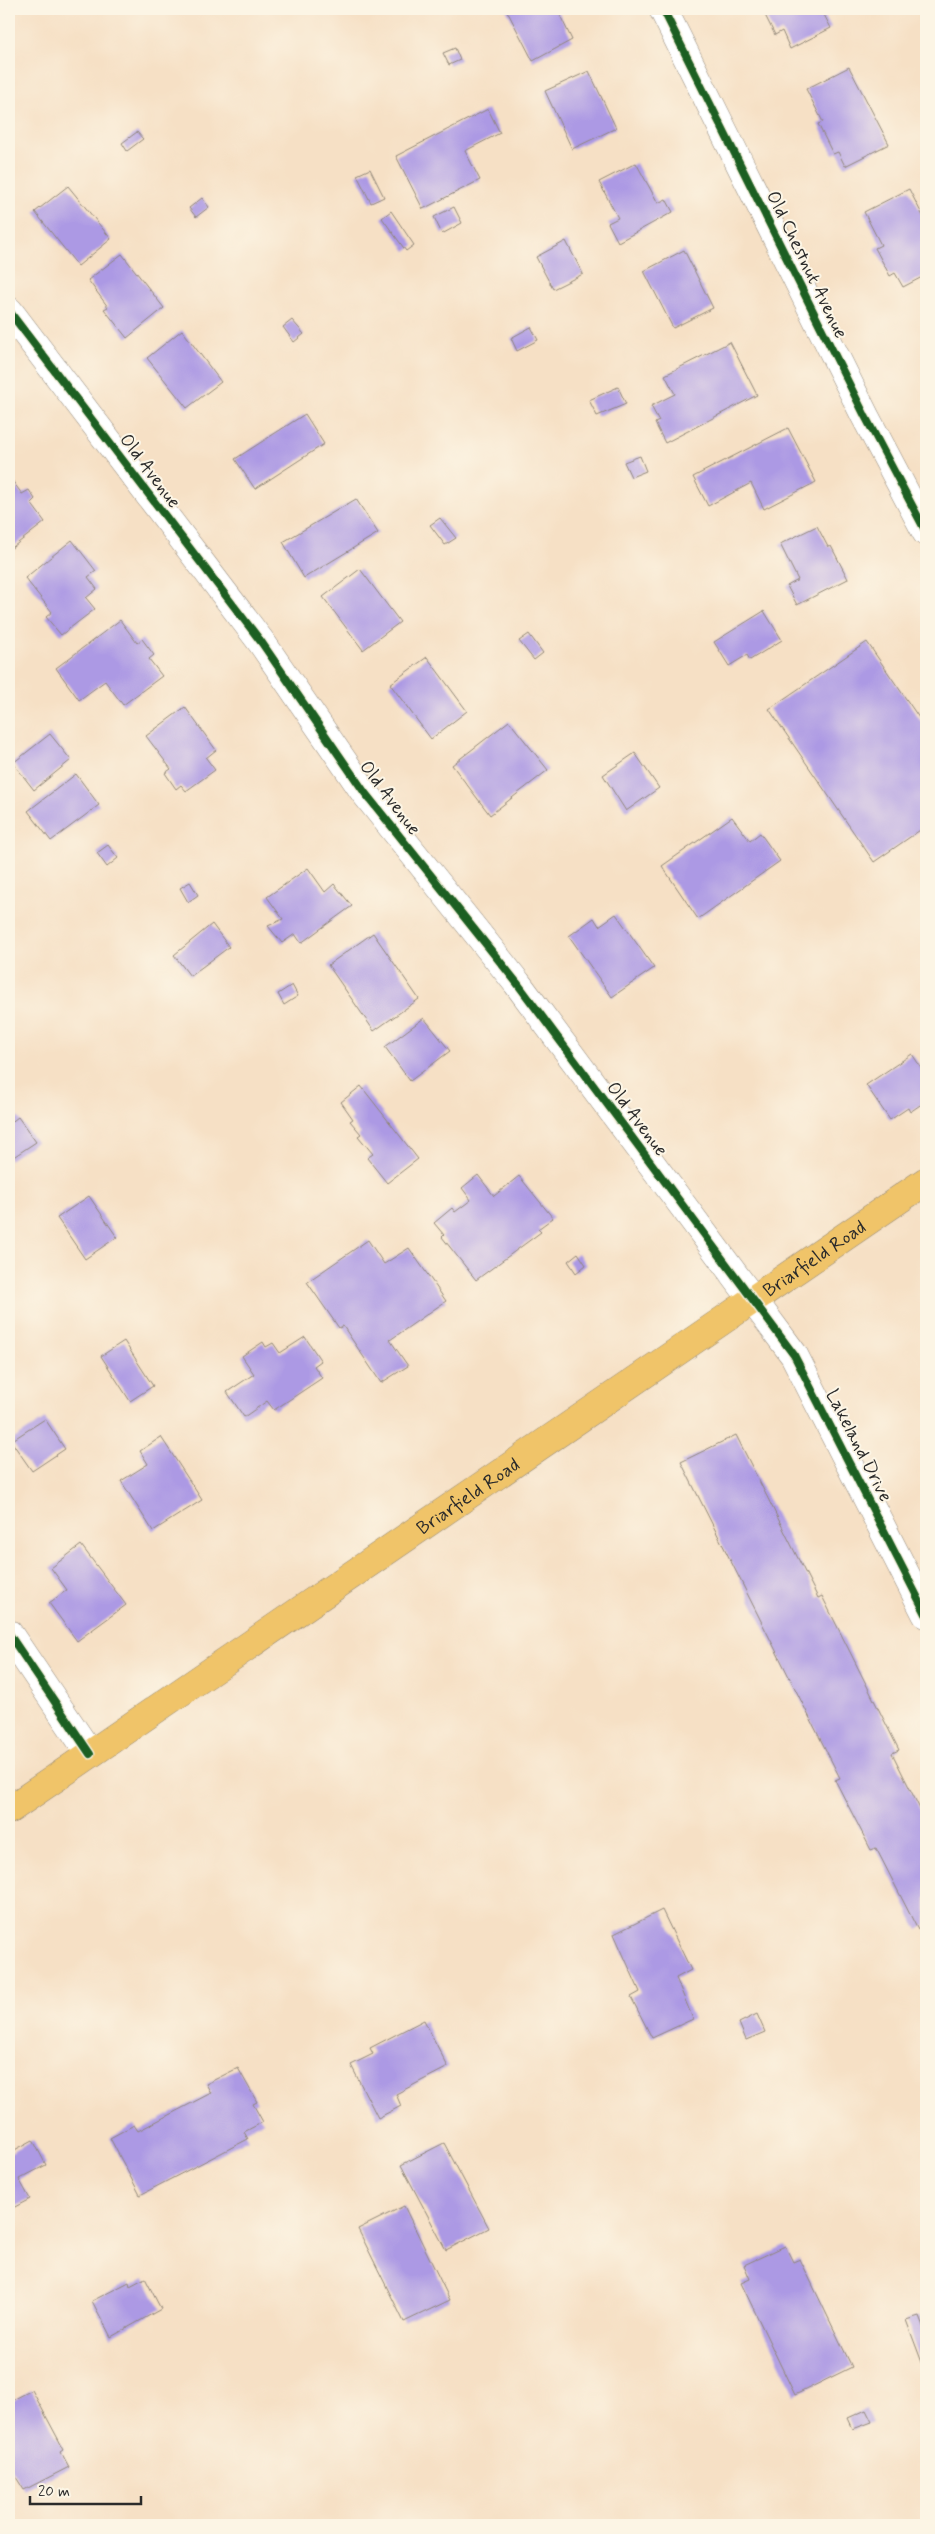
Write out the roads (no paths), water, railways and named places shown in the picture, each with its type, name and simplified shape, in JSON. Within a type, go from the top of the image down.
[{"type":"main road","name":"Briarfield Road","points":[[9,1810],[926,1181]]},
{"type":"street","name":"Old Chestnut Avenue","points":[[663,9],[865,416],[926,532]]},
{"type":"street","name":"Old Avenue","points":[[9,311],[262,643],[365,793],[517,983],[753,1298]]},
{"type":"street","name":"Lakeland Drive","points":[[753,1298],[808,1378],[926,1614]]},
{"type":"street","points":[[9,1634],[90,1754]]}]
